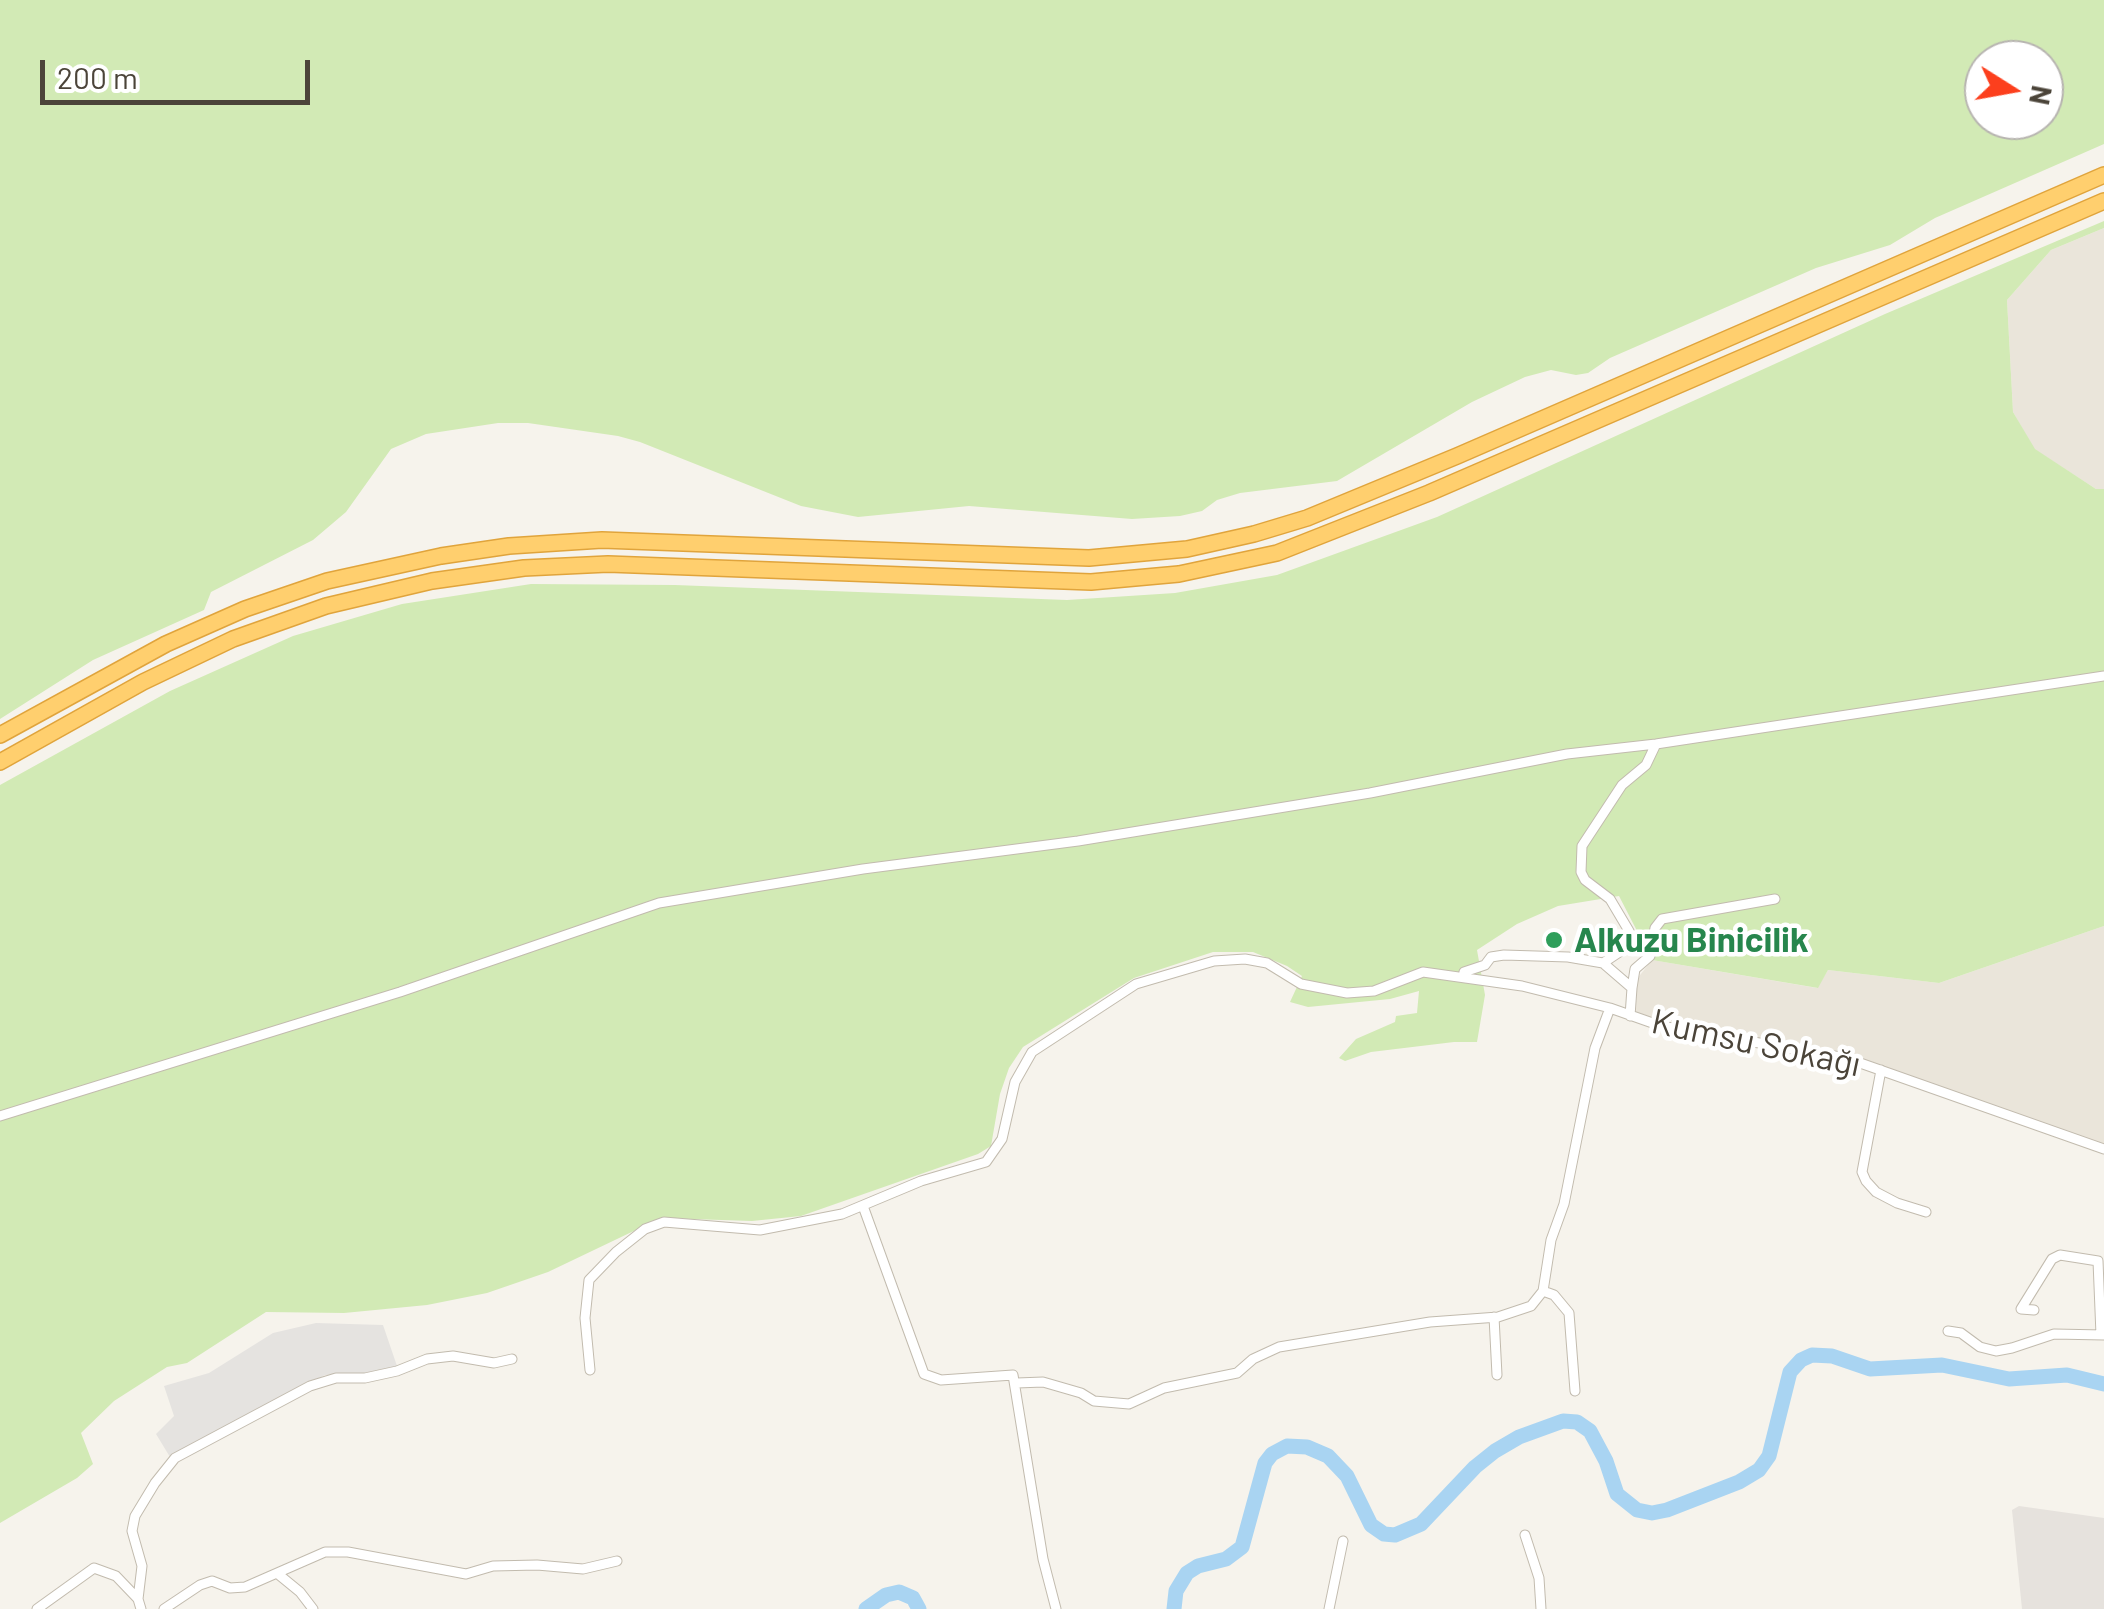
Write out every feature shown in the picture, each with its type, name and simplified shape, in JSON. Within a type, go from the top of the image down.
[{"type":"highway","points":[[0,735],[149,652],[209,624],[305,588],[441,556],[525,544],[602,540],[1089,558],[1155,554],[1231,540],[1307,518],[1400,480],[2104,176]]},
{"type":"highway","points":[[0,762],[143,682],[233,639],[326,606],[443,579],[524,568],[608,564],[1092,582],[1179,574],[1276,553],[1429,493],[2104,201]]},
{"type":"street","points":[[0,1116],[400,992],[658,903],[1078,841],[1370,793],[1567,754],[2104,676]]},
{"type":"street","points":[[590,1370],[586,1318],[589,1280],[645,1229],[664,1222],[760,1230],[842,1214],[921,1181],[986,1162],[1002,1139],[1015,1082],[1032,1052],[1136,984],[1214,962],[1245,959],[1267,962],[1301,984],[1347,994],[1374,991],[1423,972],[1470,971],[1485,965],[1491,957],[1504,954],[1603,962],[1624,949],[1629,931],[1610,899],[1585,880],[1581,872],[1582,846],[1622,785],[1646,764],[1656,744]]},
{"type":"street","points":[[1632,988],[1636,970],[1650,956],[1655,928],[1662,919],[1775,899]]},
{"type":"street","name":"Kumsu Sokağı","points":[[1603,962],[1632,988],[1630,1016]]},
{"type":"street","name":"Kumsu Sokağı","points":[[1451,974],[1522,986],[1610,1008],[1661,1026],[1846,1058],[2104,1149]]},
{"type":"street","points":[[1016,1384],[1043,1382],[1082,1393],[1094,1401],[1129,1404],[1164,1388],[1237,1372],[1253,1358],[1279,1346],[1430,1322],[1494,1317],[1531,1306],[1543,1291],[1595,1048],[1610,1008]]},
{"type":"street","name":"Kumsu Sokağı","points":[[1882,1070],[1862,1172],[1876,1192],[1897,1204],[1926,1212]]},
{"type":"street","points":[[863,1206],[924,1374],[940,1380],[1013,1375],[1043,1558],[1056,1609]]},
{"type":"street","points":[[1948,1332],[1961,1332],[1980,1347],[1996,1350],[2054,1334],[2102,1335],[2098,1261],[2060,1256],[2052,1260],[2021,1309],[2034,1310]]},
{"type":"street","points":[[1543,1291],[1554,1294],[1569,1313],[1575,1390]]},
{"type":"street","points":[[1494,1317],[1496,1375]]},
{"type":"street","points":[[140,1604],[142,1566],[132,1531],[135,1516],[154,1482],[175,1458],[310,1386],[336,1378],[365,1378],[427,1359],[452,1356],[494,1363],[512,1359]]},
{"type":"street","points":[[1526,1535],[1539,1578],[1542,1609]]},
{"type":"street","points":[[1328,1609],[1343,1541]]},
{"type":"street","points":[[164,1609],[200,1585],[212,1582],[230,1588],[245,1586],[325,1552],[348,1552],[466,1574],[494,1566],[537,1564],[583,1569],[617,1561]]},
{"type":"street","points":[[36,1609],[94,1568],[116,1576],[140,1604]]},
{"type":"street","points":[[278,1574],[300,1592],[312,1609]]},
{"type":"shaded area","points":[[2104,228],[2104,489],[2096,489],[2034,449],[2013,412],[2007,300],[2051,250]]},
{"type":"shaded area","points":[[2104,926],[2104,1148],[1866,1061],[1636,1014],[1637,979],[1652,960],[1817,988],[1828,970],[1939,983]]},
{"type":"shaded area","points":[[316,1323],[383,1325],[397,1366],[325,1375],[170,1457],[156,1434],[174,1416],[164,1386],[209,1373],[273,1333]]},
{"type":"shaded area","points":[[2019,1506],[2104,1518],[2104,1609],[2022,1609],[2012,1510]]},
{"type":"green space","points":[[0,0],[2104,0],[2104,144],[1935,218],[1890,245],[1816,268],[1610,358],[1588,373],[1551,370],[1525,377],[1472,402],[1337,481],[1240,493],[1217,500],[1202,511],[1180,516],[1132,519],[969,506],[858,517],[801,506],[618,436],[528,423],[498,423],[426,434],[391,449],[346,512],[313,540],[211,592],[204,610],[93,660],[0,719]]},
{"type":"green space","points":[[2104,221],[2104,228],[2051,250],[2007,300],[2013,412],[2035,449],[2096,489],[2104,489],[2104,926],[1939,983],[1828,970],[1818,988],[1652,960],[1619,896],[1558,906],[1517,924],[1477,950],[1485,995],[1477,1042],[1371,1052],[1345,1061],[1339,1058],[1356,1039],[1395,1022],[1396,1016],[1417,1013],[1419,991],[1390,999],[1308,1007],[1290,1002],[1302,976],[1287,966],[1253,952],[1213,952],[1134,978],[1023,1047],[1009,1068],[1000,1094],[991,1146],[978,1154],[801,1216],[752,1221],[661,1218],[548,1272],[487,1293],[427,1305],[344,1313],[266,1312],[187,1363],[167,1367],[114,1401],[81,1433],[93,1464],[77,1478],[0,1523],[0,785],[170,691],[293,636],[402,604],[531,584],[675,585],[1067,600],[1175,593],[1277,575],[1437,517],[1885,314]]},
{"type":"waterway","points":[[1174,1609],[1176,1591],[1187,1573],[1226,1559],[1242,1547],[1265,1463],[1287,1446],[1307,1447],[1328,1456],[1347,1476],[1371,1525],[1384,1534],[1395,1535],[1421,1524],[1495,1451],[1519,1437],[1563,1421],[1577,1422],[1590,1431],[1617,1494],[1637,1510],[1667,1510],[1739,1482],[1759,1470],[1769,1456],[1790,1372],[1812,1355],[1832,1356],[1870,1369],[1942,1365],[2009,1379],[2067,1375],[2104,1384]]},
{"type":"waterway","points":[[866,1609],[886,1595],[899,1592],[913,1598],[919,1609]]},
{"type":"place","name":"Alkuzu Binicilik","points":[[1554,940]]}]
